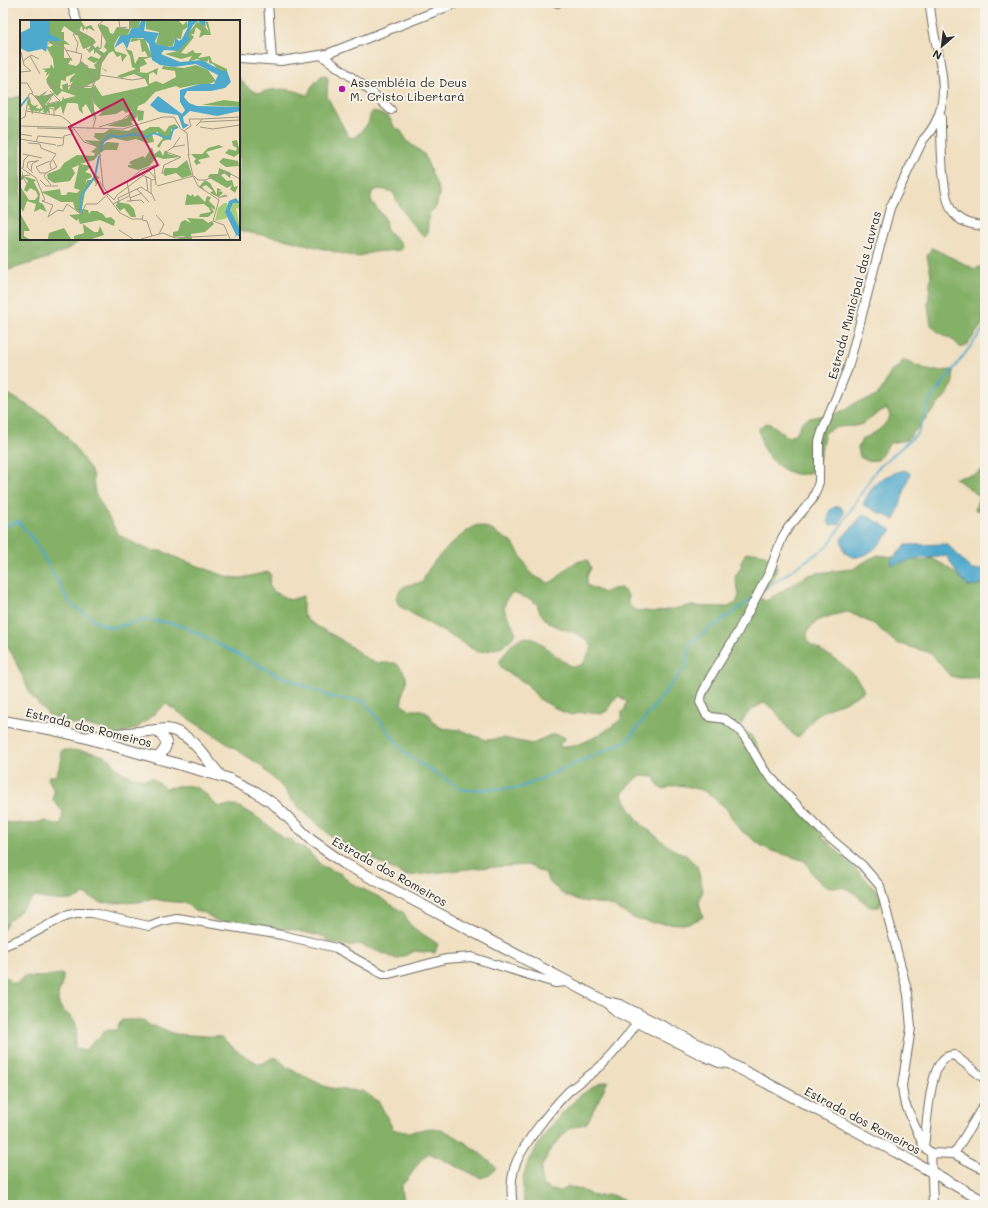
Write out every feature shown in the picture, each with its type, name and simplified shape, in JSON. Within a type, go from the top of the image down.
[{"type":"main road","name":"Estrada dos Romeiros","points":[[3,721],[83,737],[220,775],[249,788],[275,805],[311,840],[345,864],[606,1002],[618,1012],[640,1019],[706,1057],[719,1062],[728,1063],[985,1202]]},
{"type":"main road","points":[[83,737],[167,729],[175,730],[190,739],[220,775]]},
{"type":"main road","points":[[155,730],[165,738],[167,743],[165,749],[157,758]]},
{"type":"street","points":[[71,3],[77,20]]},
{"type":"street","points":[[268,3],[272,60]]},
{"type":"street","points":[[240,58],[281,61],[334,52],[457,3]]},
{"type":"street","name":"Estrada Municipal das Lavras","points":[[927,1150],[904,1101],[902,1086],[911,1028],[908,994],[880,886],[862,865],[826,834],[764,770],[745,737],[737,728],[725,719],[710,717],[706,714],[700,702],[702,694],[711,676],[735,637],[769,573],[785,533],[812,500],[819,482],[819,442],[848,368],[890,208],[924,140],[932,131],[940,114],[944,83],[931,16],[930,3]]},
{"type":"street","points":[[321,55],[368,89],[391,110]]},
{"type":"street","points":[[940,114],[942,161],[948,203],[953,214],[962,221],[975,226],[985,226]]},
{"type":"street","points":[[3,946],[28,936],[65,916],[76,912],[92,913],[149,926],[162,921],[177,918],[282,935],[336,948],[383,974],[389,974],[446,959],[471,956],[554,983],[569,982]]},
{"type":"street","points":[[513,1205],[512,1182],[514,1169],[519,1157],[552,1111],[569,1091],[600,1067],[616,1051],[640,1019]]},
{"type":"street","points":[[933,1205],[931,1172],[927,1150],[934,1076],[941,1060],[947,1056],[954,1055],[985,1079]]},
{"type":"street","points":[[954,1154],[985,1103]]},
{"type":"street","points":[[927,1150],[954,1154],[985,1170]]},
{"type":"green space","points":[[325,75],[328,78],[327,96],[348,136],[353,138],[361,131],[368,123],[373,111],[389,117],[395,128],[401,131],[408,142],[424,154],[439,191],[436,207],[429,214],[427,234],[424,236],[410,221],[402,210],[393,192],[380,189],[373,191],[371,195],[372,202],[384,217],[387,229],[402,245],[403,248],[401,250],[374,252],[356,257],[280,238],[240,231],[240,79],[248,88],[260,93],[269,90],[286,89],[300,92],[308,96],[311,87],[321,76]]},
{"type":"green space","points":[[20,96],[20,240],[81,240],[54,256],[3,272],[3,101]]},
{"type":"green space","points":[[932,248],[975,269],[984,265],[985,262],[985,321],[967,345],[961,348],[954,341],[938,332],[931,325],[928,306],[931,274],[927,256]]},
{"type":"green space","points":[[903,360],[931,371],[953,370],[953,382],[948,393],[907,440],[890,443],[878,460],[868,461],[860,457],[858,448],[862,439],[878,430],[890,416],[887,408],[862,424],[830,429],[825,432],[817,465],[809,473],[801,475],[786,470],[772,460],[766,453],[762,445],[759,428],[766,423],[775,427],[789,437],[797,432],[802,422],[810,418],[842,412],[857,402],[876,396],[882,389],[892,370],[899,367]]},
{"type":"green space","points":[[3,391],[47,417],[68,438],[90,469],[93,476],[95,493],[118,534],[141,547],[153,551],[162,551],[228,577],[241,578],[268,572],[271,575],[269,585],[274,592],[290,600],[303,596],[303,613],[308,621],[340,639],[369,660],[378,663],[396,663],[406,676],[407,681],[402,699],[403,706],[410,710],[422,710],[430,715],[434,723],[442,728],[460,730],[486,740],[504,738],[532,744],[547,736],[559,735],[564,737],[565,740],[559,744],[561,747],[568,747],[585,742],[617,723],[622,718],[622,712],[624,711],[627,702],[619,696],[612,701],[609,710],[601,714],[581,712],[572,715],[563,712],[539,699],[527,684],[503,670],[499,663],[509,647],[518,639],[527,637],[535,640],[563,661],[574,667],[583,664],[592,647],[586,639],[578,634],[554,626],[547,621],[541,614],[537,604],[530,599],[512,593],[506,600],[504,609],[516,633],[513,638],[500,647],[478,652],[399,606],[396,598],[401,589],[406,586],[423,582],[426,574],[437,558],[453,542],[477,525],[488,528],[513,543],[532,575],[549,583],[559,577],[574,563],[587,560],[591,568],[587,576],[587,585],[604,593],[612,589],[621,588],[628,595],[628,604],[635,610],[656,612],[689,606],[728,607],[736,603],[739,595],[735,577],[742,565],[740,563],[746,553],[751,552],[764,554],[771,559],[777,567],[775,576],[757,597],[766,601],[806,576],[816,573],[853,569],[878,555],[925,561],[931,558],[946,566],[967,584],[976,586],[985,581],[985,682],[979,678],[959,678],[950,676],[931,653],[896,643],[874,624],[848,612],[818,621],[809,629],[807,637],[809,643],[833,658],[854,675],[864,691],[818,715],[797,738],[788,729],[777,713],[769,705],[764,703],[749,712],[742,723],[740,728],[751,735],[770,772],[824,838],[878,891],[883,899],[879,907],[870,907],[847,889],[822,884],[812,873],[805,861],[762,846],[739,829],[726,808],[705,791],[677,785],[663,789],[659,787],[654,777],[640,776],[625,789],[622,795],[632,812],[642,825],[672,849],[686,855],[697,866],[703,890],[699,903],[703,917],[690,923],[654,923],[635,919],[610,905],[581,901],[564,895],[549,882],[545,873],[527,865],[477,868],[406,876],[335,840],[292,801],[286,791],[260,765],[166,704],[137,728],[115,736],[95,727],[72,724],[49,715],[32,697],[12,654],[3,640]]},
{"type":"green space","points":[[985,468],[985,511],[975,510],[979,496],[955,478],[976,474]]},
{"type":"green space","points":[[61,751],[96,753],[109,759],[122,772],[137,778],[152,778],[165,788],[183,786],[196,787],[218,806],[222,807],[233,805],[245,810],[267,824],[282,838],[292,840],[297,845],[308,851],[322,866],[342,874],[349,882],[381,898],[404,913],[408,922],[415,929],[438,944],[435,953],[415,951],[397,959],[359,944],[349,946],[328,942],[325,937],[290,929],[262,929],[234,920],[225,923],[215,920],[205,913],[194,911],[186,903],[155,899],[138,902],[110,903],[100,902],[84,894],[74,899],[67,900],[53,900],[34,897],[12,919],[9,919],[3,930],[3,822],[29,824],[44,821],[61,825],[63,812],[53,800],[54,791],[48,778],[49,776],[55,776],[57,773],[60,767],[62,755]]},
{"type":"green space","points":[[3,974],[11,982],[16,984],[24,976],[42,977],[63,975],[58,1002],[61,1008],[76,1023],[77,1030],[75,1048],[84,1051],[106,1030],[116,1030],[122,1020],[144,1020],[149,1026],[156,1026],[175,1034],[221,1037],[236,1050],[257,1063],[262,1064],[272,1058],[277,1058],[288,1068],[324,1086],[335,1089],[363,1091],[379,1102],[393,1129],[407,1132],[433,1128],[445,1131],[469,1146],[492,1163],[496,1168],[490,1175],[481,1178],[429,1153],[421,1160],[409,1178],[401,1186],[403,1205],[3,1205]]},
{"type":"green space","points":[[608,1081],[587,1123],[569,1129],[550,1150],[541,1168],[542,1185],[551,1190],[560,1191],[568,1187],[577,1188],[594,1196],[612,1195],[633,1205],[524,1205],[524,1174],[536,1148],[546,1133],[557,1118],[583,1094],[596,1085]]},
{"type":"water","points":[[904,470],[910,473],[895,520],[863,505],[866,497],[878,482],[889,475]]},
{"type":"water","points":[[837,506],[841,507],[844,513],[839,524],[830,525],[828,521],[830,510]]},
{"type":"water","points":[[864,514],[892,530],[871,552],[860,557],[853,557],[845,553],[841,539]]},
{"type":"water","points":[[947,544],[972,570],[985,569],[985,583],[969,587],[957,574],[947,556],[917,559],[892,565],[891,560],[906,545]]},
{"type":"waterway","points":[[763,590],[828,546],[876,470],[918,433],[930,400],[985,327]]},
{"type":"waterway","points":[[3,527],[18,521],[35,542],[70,603],[98,623],[113,628],[144,620],[171,623],[187,628],[278,675],[335,698],[364,701],[407,755],[463,790],[519,788],[627,741],[685,667],[691,642],[752,599]]},
{"type":"place","name":"Assembléia de Deus M. Cristo Libertará","points":[[342,89]]}]
